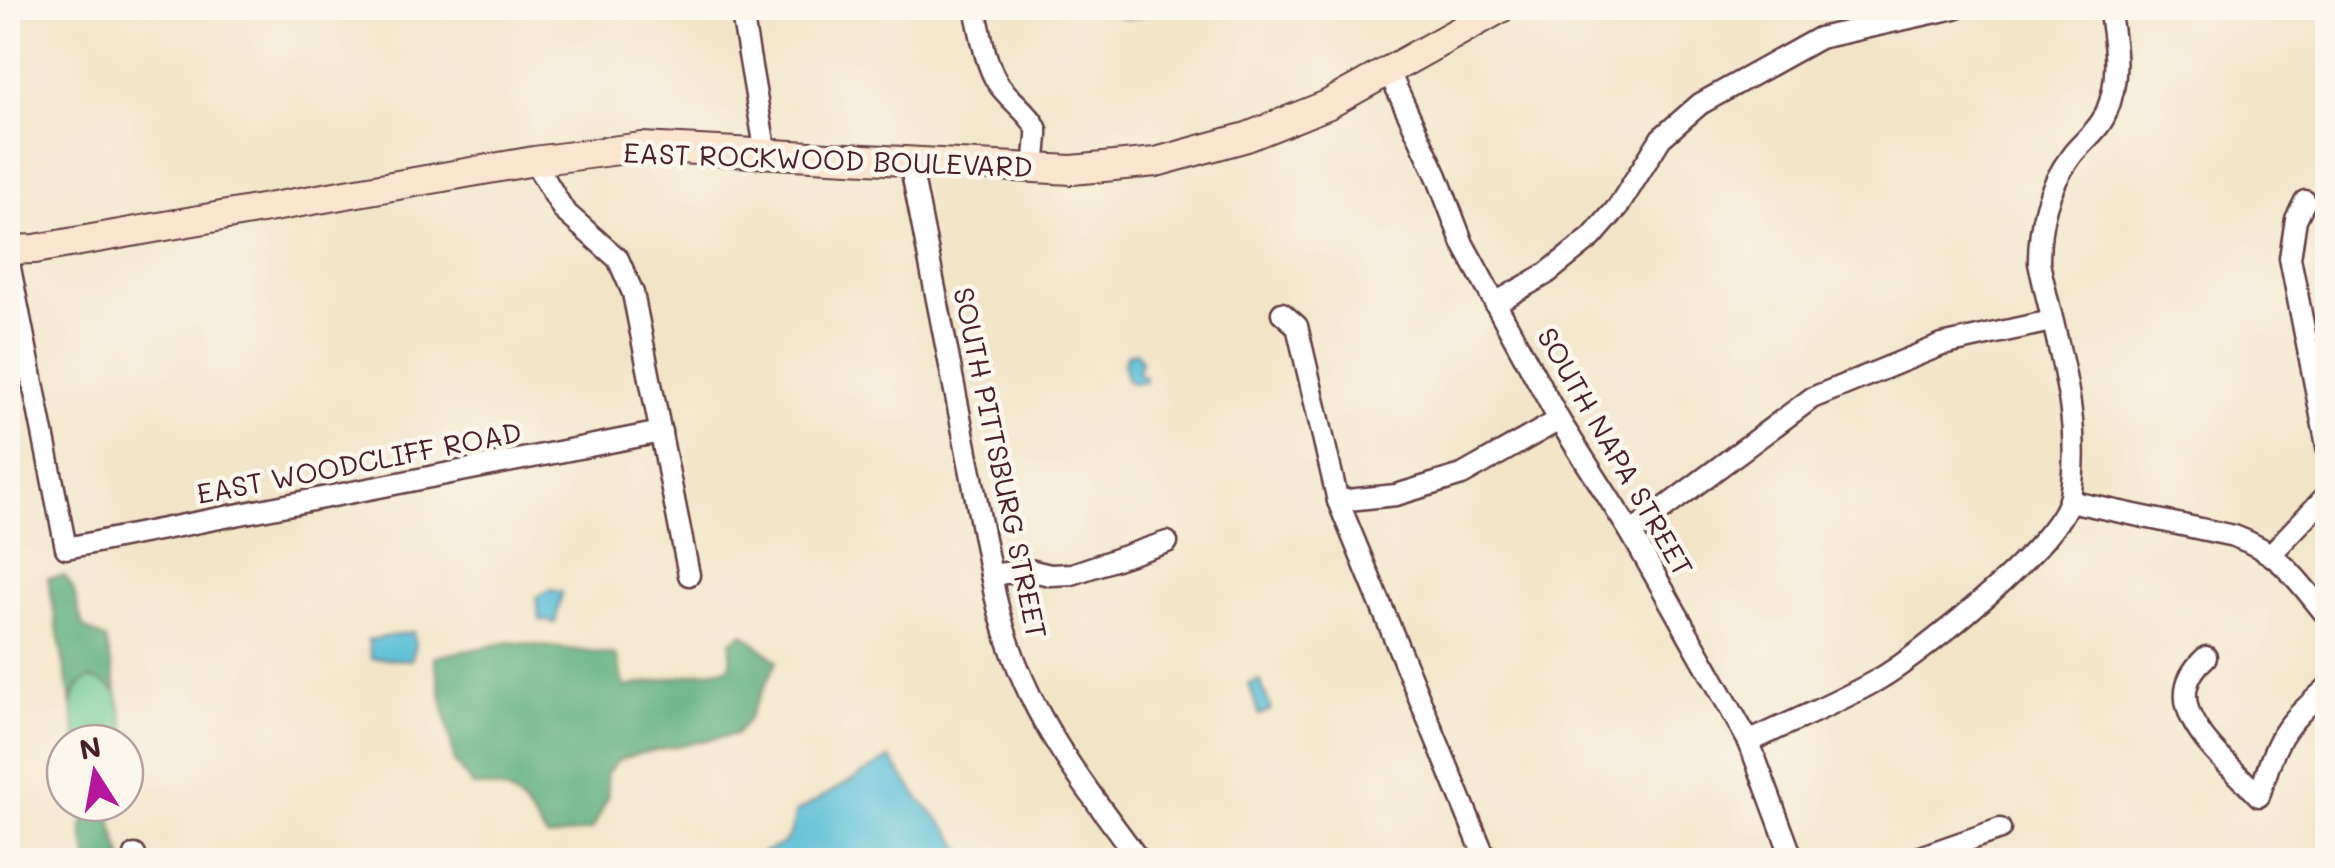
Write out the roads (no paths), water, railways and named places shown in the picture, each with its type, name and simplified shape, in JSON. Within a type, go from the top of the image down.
[{"type":"street","points":[[741,8],[766,154]]},
{"type":"street","points":[[975,8],[998,84],[1035,125],[1038,136],[1034,157]]},
{"type":"street","name":"EAST ROCKWOOD BOULEVARD","points":[[8,250],[36,249],[534,160],[642,147],[910,162],[1034,157],[1072,170],[1156,162],[1247,137],[1327,105],[1501,8]]},
{"type":"street","points":[[1497,302],[1546,274],[1592,238],[1618,207],[1661,138],[1700,104],[1819,38],[1955,8]]},
{"type":"street","points":[[1749,742],[1881,678],[2003,584],[2042,542],[2069,501],[2073,426],[2040,263],[2039,236],[2043,210],[2070,158],[2106,116],[2118,65],[2109,8]]},
{"type":"street","name":"SOUTH NAPA STREET","points":[[1389,72],[1438,176],[1464,244],[1560,420],[1631,533],[1749,742],[1793,860]]},
{"type":"street","points":[[534,160],[564,212],[618,259],[634,293],[688,574]]},
{"type":"street","name":"SOUTH PITTSBURG STREET","points":[[910,162],[1001,622],[1023,685],[1052,741],[1139,860]]},
{"type":"street","points":[[2305,202],[2296,219],[2290,258],[2328,451]]},
{"type":"street","name":"EAST WOODCLIFF ROAD","points":[[8,258],[66,548],[662,432]]},
{"type":"street","points":[[1282,313],[1298,326],[1338,500],[1486,860]]},
{"type":"street","points":[[1631,533],[1812,398],[1942,345],[2051,321]]},
{"type":"street","points":[[1338,500],[1396,495],[1462,475],[1560,420]]},
{"type":"street","points":[[2272,553],[2328,494]]},
{"type":"street","points":[[2069,501],[2234,536],[2272,553],[2328,617]]},
{"type":"street","points":[[991,576],[1015,570],[1072,574],[1167,542]]},
{"type":"street","points":[[2206,658],[2186,683],[2184,703],[2191,722],[2259,796],[2276,741],[2290,721],[2328,687]]},
{"type":"street","points":[[1911,860],[2000,829]]},
{"type":"water","points":[[1108,8],[1162,8],[1127,18]]},
{"type":"water","points":[[1136,352],[1141,360],[1138,374],[1144,376],[1145,382],[1132,383],[1126,379],[1124,362],[1127,354]]},
{"type":"water","points":[[550,590],[562,592],[555,623],[540,620],[536,597]]},
{"type":"water","points":[[413,632],[415,648],[411,660],[371,658],[368,640]]},
{"type":"water","points":[[1260,680],[1271,710],[1259,715],[1249,684]]},
{"type":"water","points":[[890,758],[919,799],[951,832],[968,860],[748,860],[785,841],[795,813]]}]
